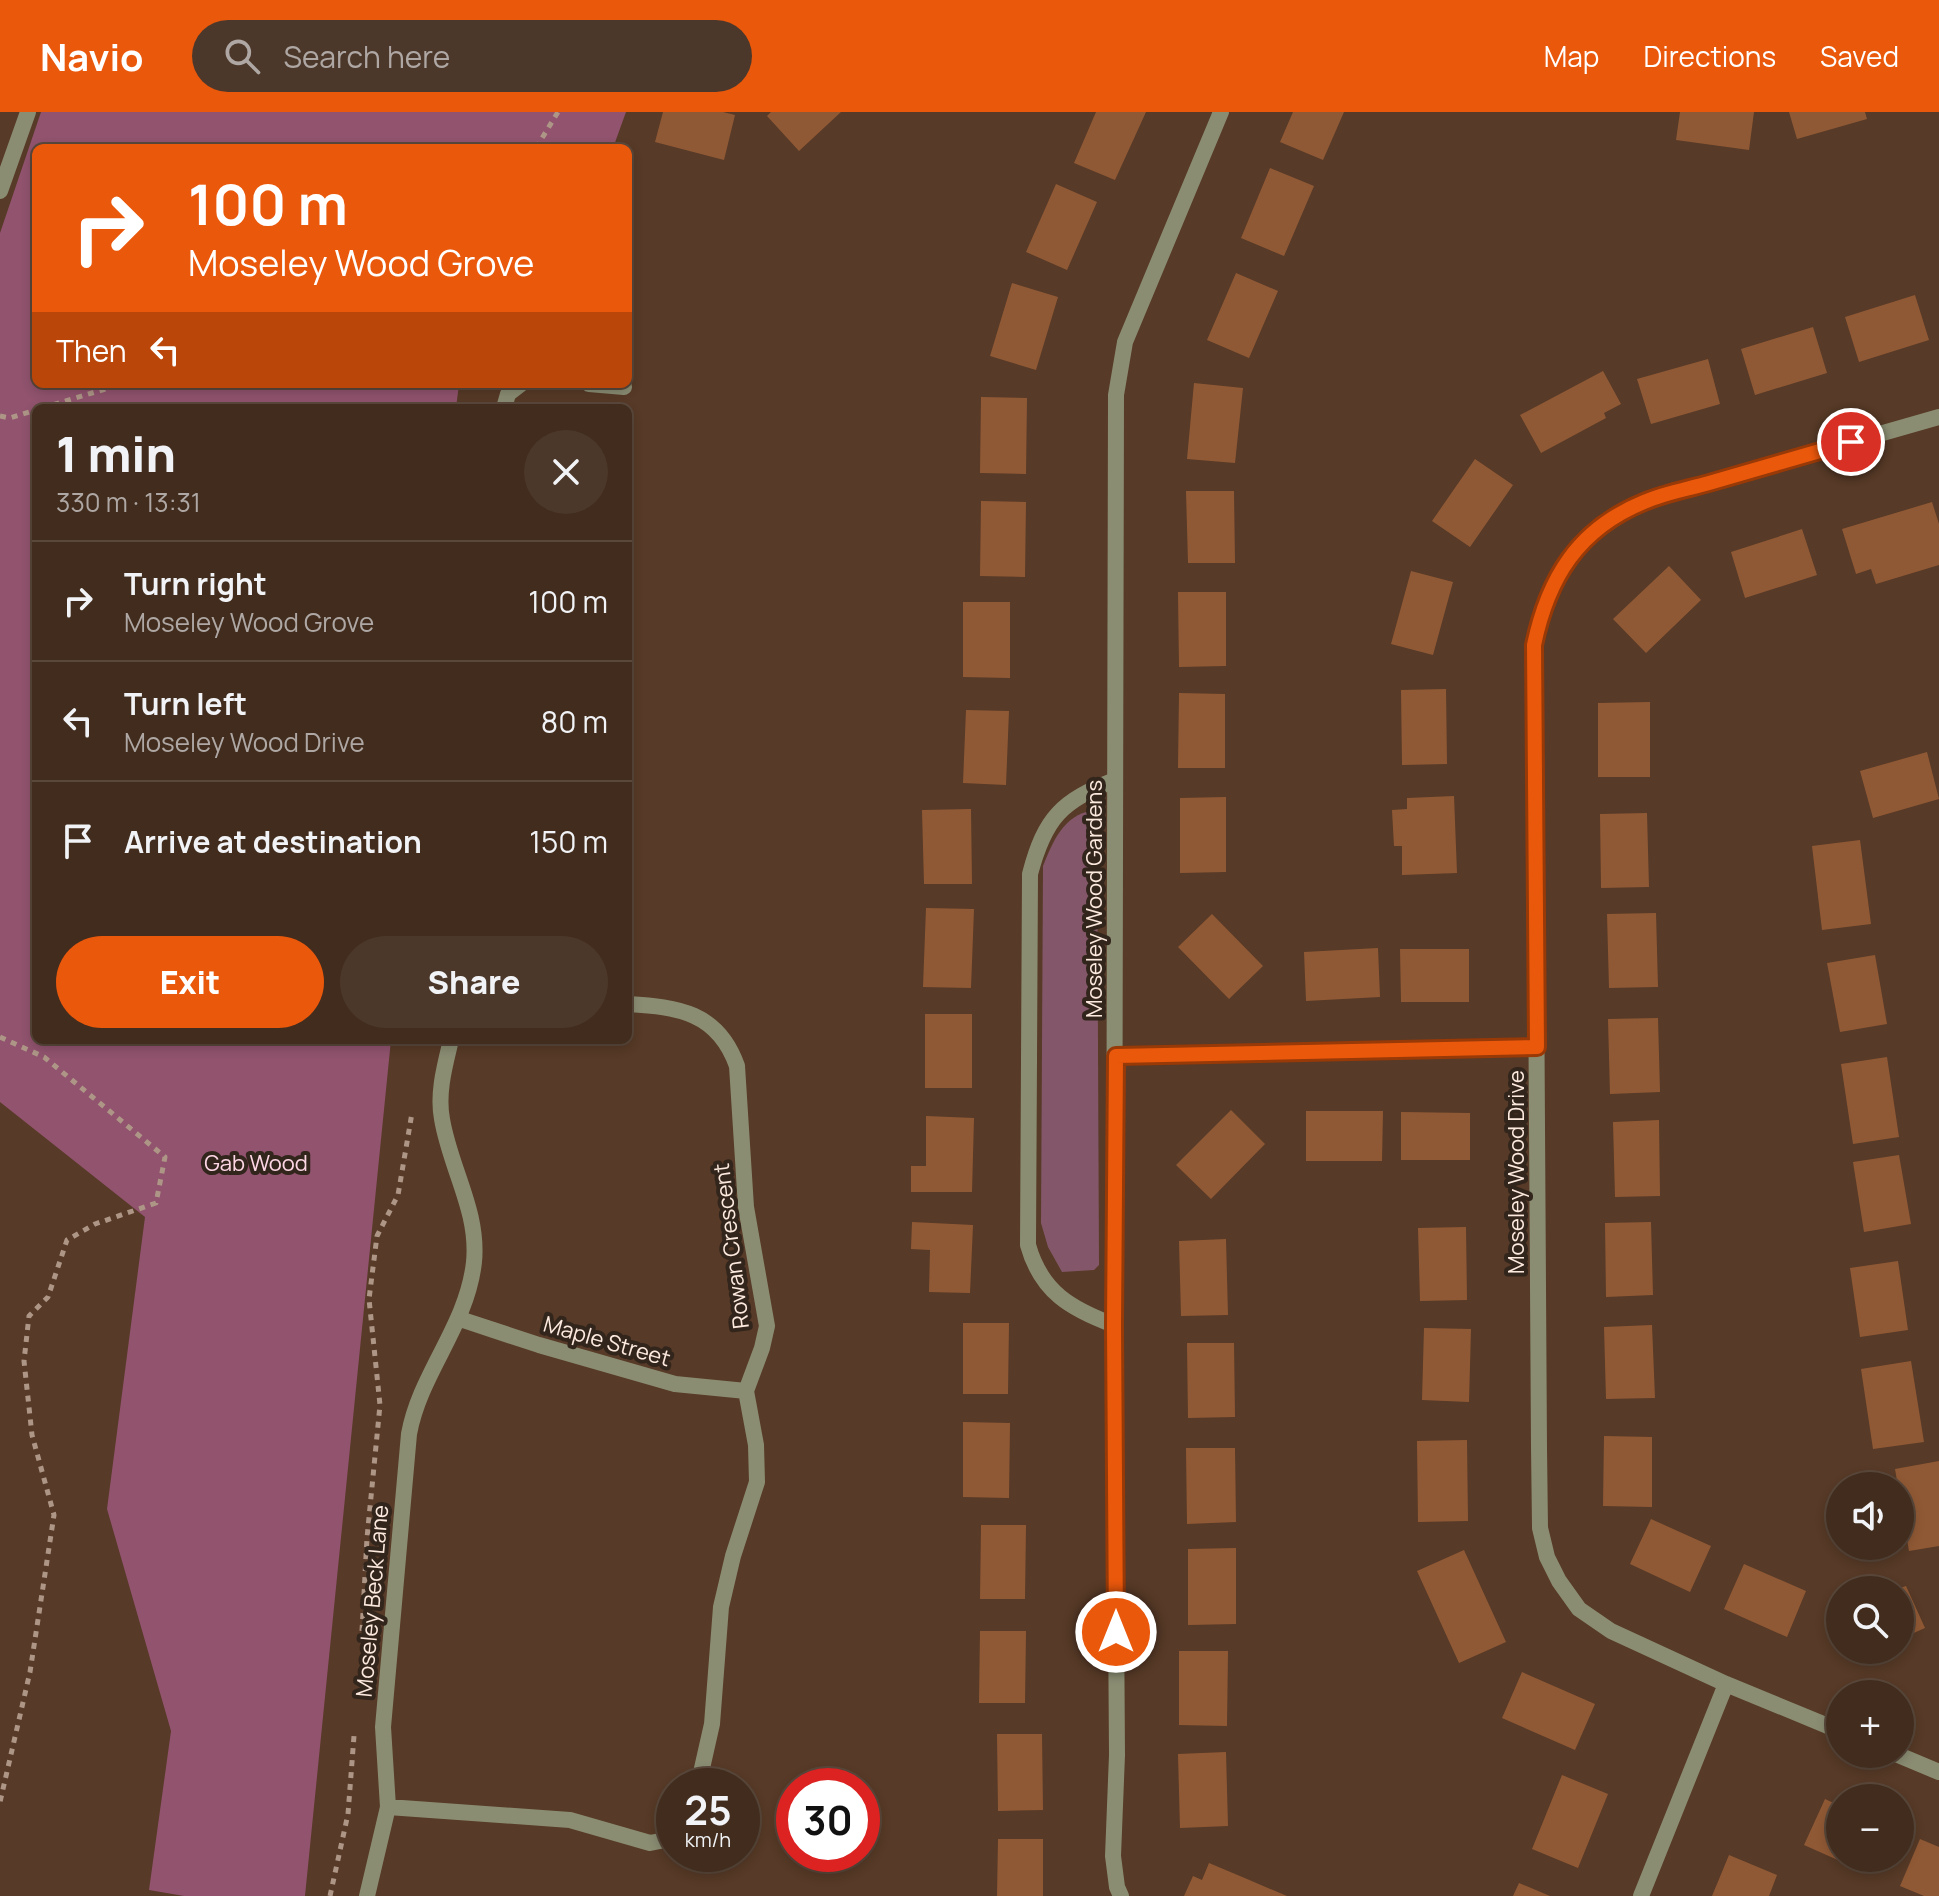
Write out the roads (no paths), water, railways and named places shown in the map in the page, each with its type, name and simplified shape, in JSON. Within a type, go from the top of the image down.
[{"type":"street","points":[[0,191],[28,112]]},
{"type":"street","name":"Moseley Wood Gardens","points":[[1121,1896],[1113,1856],[1117,1755],[1114,1325],[1116,395],[1125,342],[1221,112]]},
{"type":"street","points":[[505,404],[508,394],[516,388]]},
{"type":"street","name":"Moseley Wood Drive","points":[[1826,1725],[1611,1631],[1579,1609],[1547,1557],[1540,1528],[1539,1461],[1534,645],[1542,611],[1557,575],[1582,543],[1610,519],[1645,501],[1939,417]]},
{"type":"street","points":[[1114,1325],[1079,1312],[1061,1298],[1041,1276],[1028,1245],[1030,874],[1046,830],[1061,809],[1082,793],[1115,780]]},
{"type":"street","name":"Rowan Crescent","points":[[632,1004],[664,1006],[686,1011],[703,1020],[722,1038],[737,1066],[745,1192],[767,1326],[746,1391]]},
{"type":"street","points":[[450,1044],[443,1076],[441,1115],[470,1213],[474,1238],[474,1261],[460,1319]]},
{"type":"street","points":[[1116,1056],[1537,1047]]},
{"type":"street","name":"Maple Street","points":[[460,1319],[675,1384],[746,1391]]},
{"type":"street","name":"Moseley Beck Lane","points":[[367,1896],[388,1807],[383,1727],[409,1434],[420,1394],[460,1319]]},
{"type":"street","points":[[702,1768],[712,1724],[721,1607],[733,1556],[757,1482],[756,1445],[746,1391]]},
{"type":"street","points":[[1641,1896],[1726,1684]]},
{"type":"street","points":[[1914,1762],[1939,1772]]},
{"type":"street","points":[[388,1807],[570,1820],[650,1843],[656,1842]]},
{"type":"park label","name":"Gab Wood","points":[[256,1163]]}]
